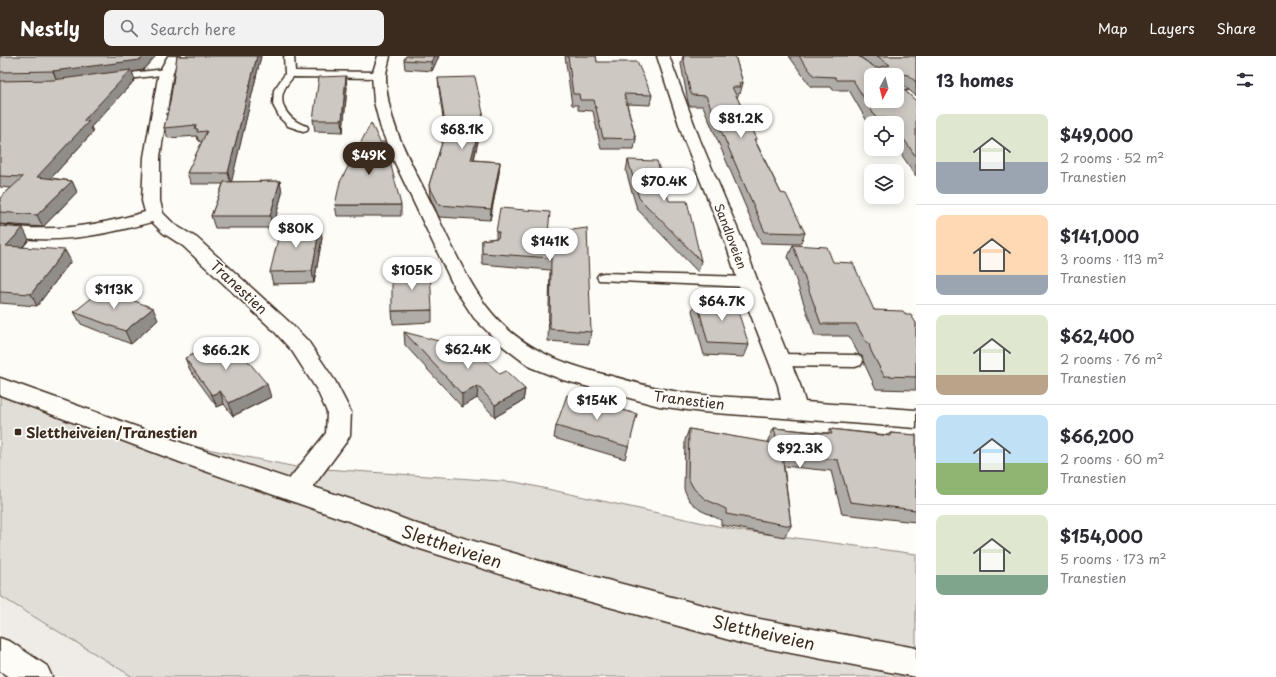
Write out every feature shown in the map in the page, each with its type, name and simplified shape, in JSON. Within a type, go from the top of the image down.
[{"type":"street","name":"Sandloveien","points":[[663,56],[692,140],[735,244],[748,282],[789,385],[795,409]]},
{"type":"street","points":[[0,230],[13,233],[46,235],[70,234],[98,230],[155,215],[152,201],[152,157],[170,64]]},
{"type":"street","name":"Tranestien","points":[[381,65],[381,102],[389,129],[419,197],[430,216],[465,289],[481,313],[507,339],[538,361],[571,374],[624,389],[660,397],[702,403],[916,419]]},
{"type":"street","points":[[904,87],[916,86]]},
{"type":"street","points":[[904,95],[909,100]]},
{"type":"street","name":"Tranestien","points":[[155,215],[169,229],[190,242],[220,268],[280,325],[300,346],[327,387],[339,412],[338,436],[295,491]]},
{"type":"street","name":"Slettheiveien","points":[[0,386],[414,535],[573,584],[744,630],[916,663]]},
{"type":"street","points":[[0,653],[36,677]]},
{"type":"lane","points":[[289,56],[290,74],[281,85],[277,102],[280,110],[289,122],[297,127],[303,128]]},
{"type":"lane","points":[[104,79],[170,64]]},
{"type":"lane","name":"Tranestien","points":[[290,74],[381,65]]},
{"type":"lane","name":"Sandloveien","points":[[604,278],[748,282]]},
{"type":"lane","points":[[779,360],[855,361]]},
{"type":"shaded area","points":[[0,386],[104,428],[296,467],[515,482],[736,530],[916,554],[916,677],[133,677],[0,596]]},
{"type":"shaded area","points":[[0,596],[133,677],[0,677]]},
{"type":"building","points":[[0,56],[144,56],[140,60],[53,71],[0,72]]},
{"type":"building","points":[[177,56],[257,56],[228,173],[187,173],[207,131],[197,132],[198,129],[195,129],[196,125],[164,128],[170,102]]},
{"type":"building","points":[[406,56],[434,56],[431,62],[404,60]]},
{"type":"building","points":[[568,56],[596,56],[597,62],[637,62],[652,95],[624,94],[636,139],[603,138],[594,100],[580,100],[579,94],[573,94]]},
{"type":"building","points":[[683,56],[735,56],[743,83],[739,83],[740,87],[732,87],[757,139],[754,139],[781,193],[786,194],[805,233],[765,232],[706,96],[692,95],[690,91]]},
{"type":"building","points":[[799,56],[858,56],[876,68],[864,68],[864,98],[853,80],[837,80],[835,77],[814,76]]},
{"type":"building","points":[[877,56],[916,56],[916,82],[908,75],[904,74],[904,68],[876,68],[890,65]]},
{"type":"building","points":[[131,70],[83,121],[89,121],[37,177],[72,181],[37,215],[0,212],[0,198],[23,177],[0,176],[0,81],[53,80]]},
{"type":"building","points":[[346,76],[342,120],[313,120],[319,77]]},
{"type":"building","points":[[475,77],[483,113],[471,160],[500,162],[491,209],[439,205],[429,185],[446,130],[438,78]]},
{"type":"building","points":[[904,90],[916,100],[916,157],[904,139],[904,116],[875,116],[870,108],[904,108]]},
{"type":"building","points":[[371,123],[380,142],[385,142],[401,205],[335,205],[340,182]]},
{"type":"building","points":[[628,160],[657,161],[669,201],[687,201],[701,261],[639,198]]},
{"type":"building","points":[[280,181],[270,216],[211,216],[224,182]]},
{"type":"building","points":[[500,208],[550,212],[548,233],[587,228],[591,332],[550,329],[551,258],[482,253],[482,240],[498,238],[499,232],[496,232]]},
{"type":"building","points":[[0,226],[23,228],[6,246],[65,250],[31,294],[0,292]]},
{"type":"building","points":[[320,226],[312,271],[270,272],[281,227]]},
{"type":"building","points":[[793,245],[827,247],[833,262],[853,263],[874,310],[903,311],[906,315],[911,315],[916,323],[916,377],[884,376],[869,344],[866,342],[856,324],[821,324]]},
{"type":"building","points":[[430,271],[432,310],[392,311],[392,272]]},
{"type":"building","points":[[103,289],[153,308],[125,331],[74,312]]},
{"type":"building","points":[[696,298],[734,299],[749,345],[708,343]]},
{"type":"building","points":[[404,332],[469,349],[477,357],[480,355],[500,374],[506,371],[525,389],[495,405],[478,386],[462,394]]},
{"type":"building","points":[[229,338],[267,384],[229,403],[220,391],[212,395],[185,358]]},
{"type":"building","points":[[567,395],[637,414],[629,447],[556,426]]},
{"type":"building","points":[[774,428],[832,434],[830,429],[891,436],[890,433],[916,435],[916,510],[850,502],[838,460],[782,454],[791,526],[726,514],[726,509],[705,499],[694,489],[688,478],[689,429],[778,444]]},
{"type":"place","name":"Slettheiveien/Tranestien","points":[[18,432]]}]
